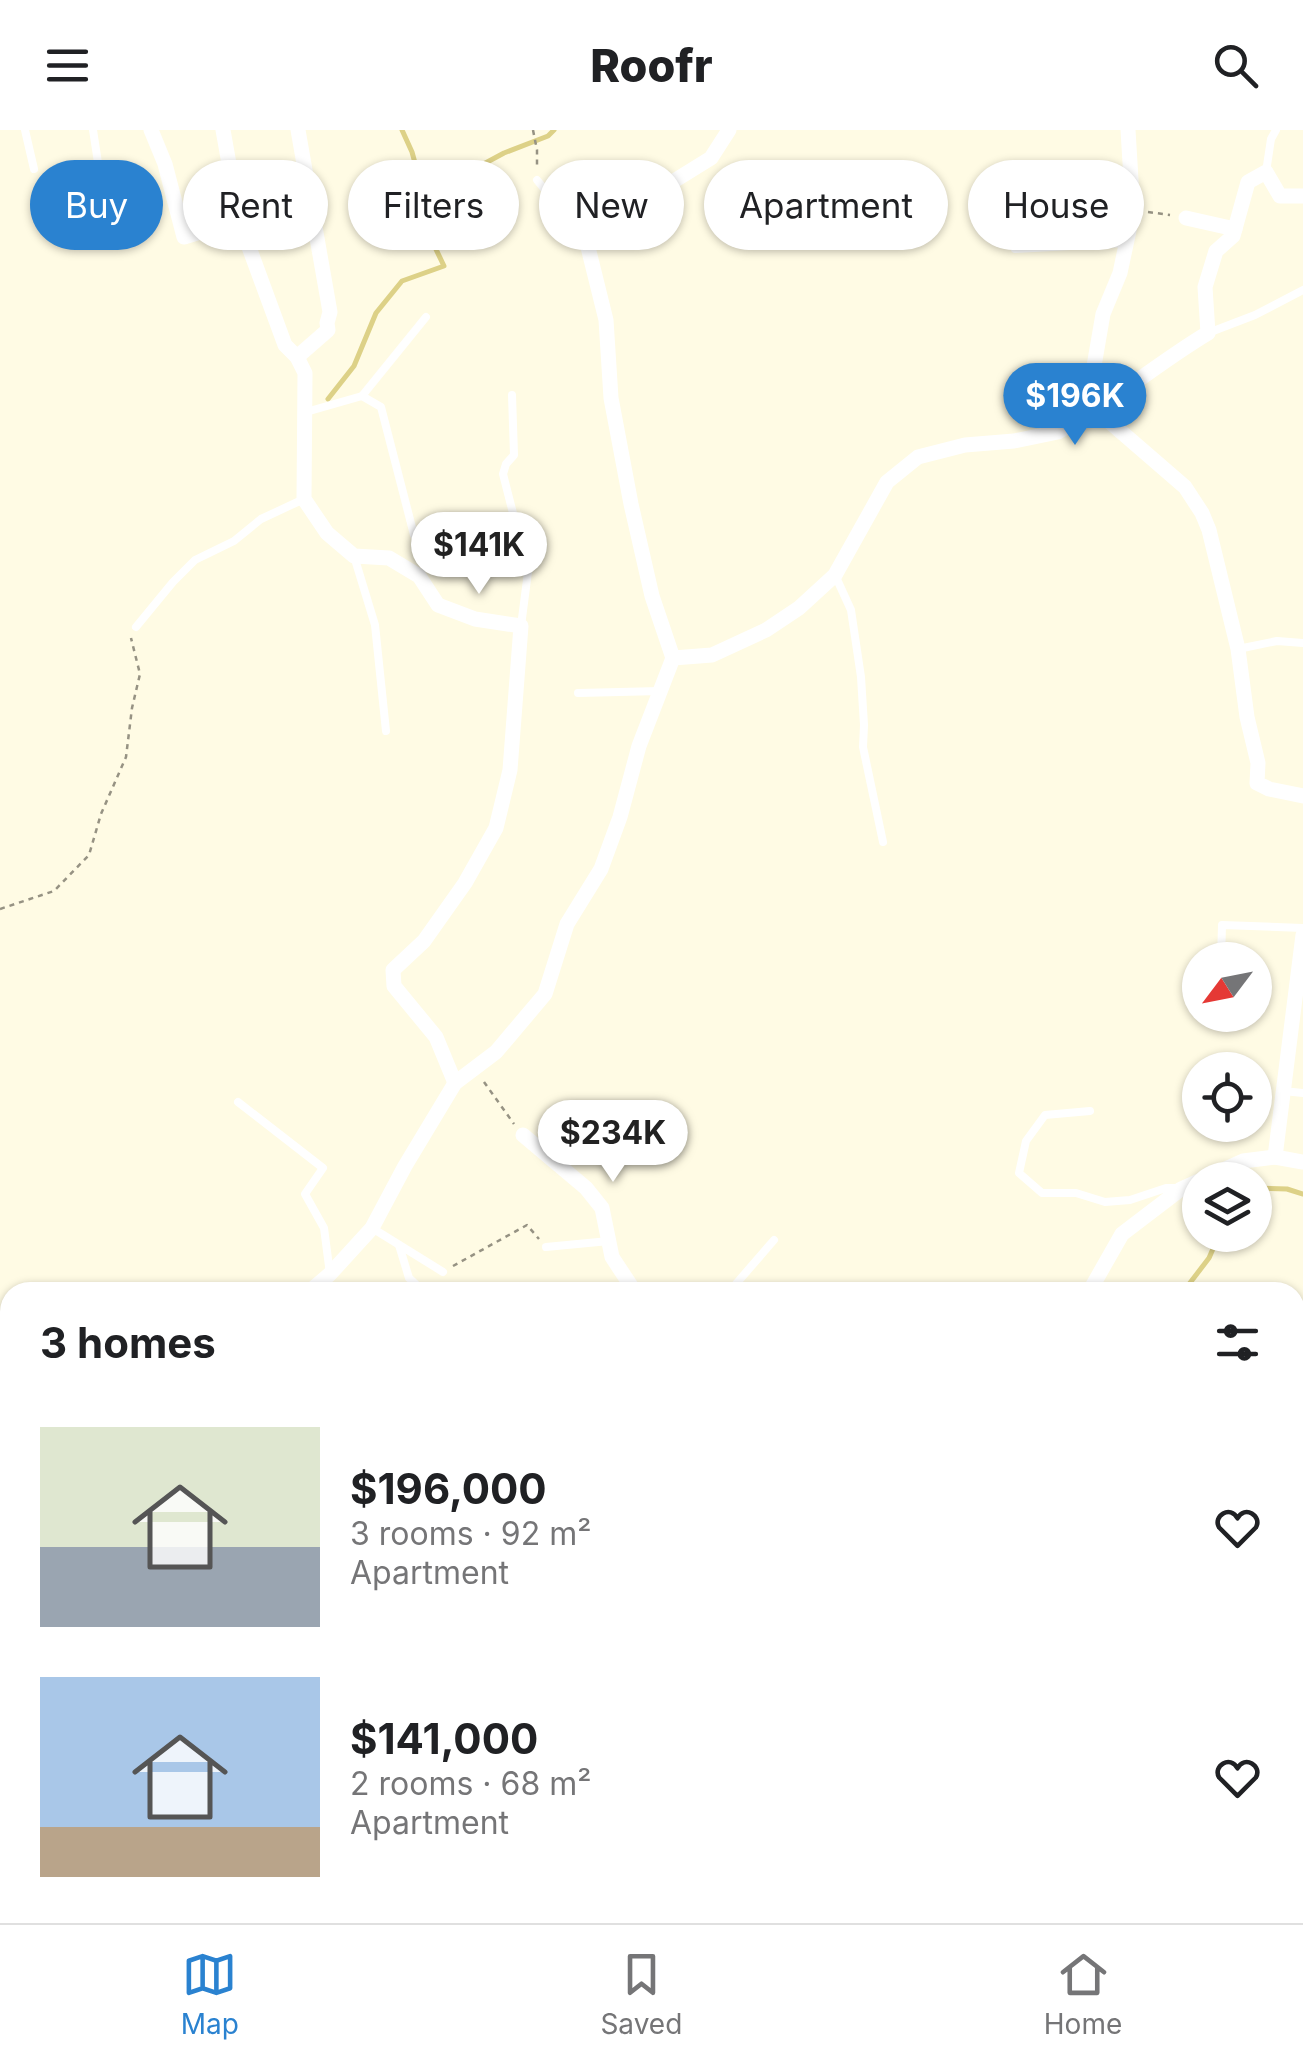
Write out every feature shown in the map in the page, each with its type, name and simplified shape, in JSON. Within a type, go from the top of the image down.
[{"type":"street","points":[[151,130],[165,164],[183,233]]},
{"type":"street","points":[[223,130],[228,160]]},
{"type":"street","points":[[297,356],[328,330],[330,312],[298,130]]},
{"type":"street","points":[[684,175],[711,158],[729,130]]},
{"type":"street","points":[[1128,130],[1130,160]]},
{"type":"street","points":[[674,658],[712,655],[766,630],[799,608],[834,576],[887,482],[918,457],[964,445],[1058,432],[1208,333],[1205,288],[1216,252],[1233,236],[1248,182],[1266,172],[1280,196],[1303,196]]},
{"type":"street","points":[[1186,218],[1235,229]]},
{"type":"street","points":[[250,250],[285,345],[297,356],[305,373],[304,499],[328,533],[354,556],[389,558],[419,576],[438,605],[474,620],[521,626],[510,770],[496,828],[466,883],[424,942],[394,970],[394,986],[436,1036],[454,1083]]},
{"type":"street","points":[[321,1282],[372,1228],[454,1083],[496,1052],[545,994],[567,924],[601,869],[620,817],[638,746],[674,658],[652,596],[631,504],[611,398],[606,320],[589,250]]},
{"type":"street","points":[[1125,250],[1103,314],[1094,366],[1096,410],[1185,487],[1202,513],[1238,649],[1258,783],[1303,796]]},
{"type":"street","points":[[1275,1157],[1303,932]]},
{"type":"street","points":[[524,1134],[586,1188],[602,1208],[612,1256],[629,1282]]},
{"type":"street","points":[[1095,1282],[1122,1234],[1181,1188],[1243,1161],[1275,1157],[1303,1162]]},
{"type":"lane","points":[[25,130],[32,160]]},
{"type":"lane","points":[[93,130],[98,160]]},
{"type":"lane","points":[[1266,172],[1276,130]]},
{"type":"lane","points":[[1208,333],[1303,290]]},
{"type":"lane","points":[[306,412],[362,396],[426,317]]},
{"type":"lane","points":[[512,395],[514,456],[503,474],[528,572],[521,626]]},
{"type":"lane","points":[[362,396],[381,407],[414,535]]},
{"type":"lane","points":[[136,627],[195,560],[234,541],[261,518],[304,499]]},
{"type":"lane","points":[[354,556],[374,625],[386,731]]},
{"type":"lane","points":[[834,576],[851,610],[861,677],[863,746],[883,842]]},
{"type":"lane","points":[[1238,649],[1277,641],[1303,643]]},
{"type":"lane","points":[[578,693],[661,691]]},
{"type":"lane","points":[[1222,942],[1222,925],[1303,932]]},
{"type":"lane","points":[[1283,1091],[1303,1093]]},
{"type":"lane","points":[[238,1102],[324,1168],[304,1194],[324,1228],[330,1274]]},
{"type":"lane","points":[[1090,1110],[1045,1115],[1026,1141],[1019,1173],[1042,1192],[1076,1193],[1105,1202],[1181,1188]]},
{"type":"lane","points":[[372,1228],[443,1272]]},
{"type":"lane","points":[[546,1247],[609,1240]]},
{"type":"lane","points":[[738,1282],[774,1240]]},
{"type":"lane","points":[[399,1244],[413,1282]]},
{"type":"path","points":[[533,131],[537,180]]},
{"type":"path","points":[[1144,211],[1186,218]]},
{"type":"path","points":[[0,909],[54,891],[89,855],[101,814],[126,758],[140,674],[130,636],[136,627]]},
{"type":"path","points":[[475,1068],[506,1115],[524,1134]]},
{"type":"path","points":[[443,1272],[527,1226],[546,1247]]},
{"type":"waterway","points":[[402,130],[414,160]]},
{"type":"waterway","points":[[328,399],[354,366],[376,313],[402,281],[444,266],[420,216],[424,196],[554,130]]},
{"type":"waterway","points":[[1272,1189],[1303,1194]]},
{"type":"waterway","points":[[1191,1282],[1212,1252]]}]
